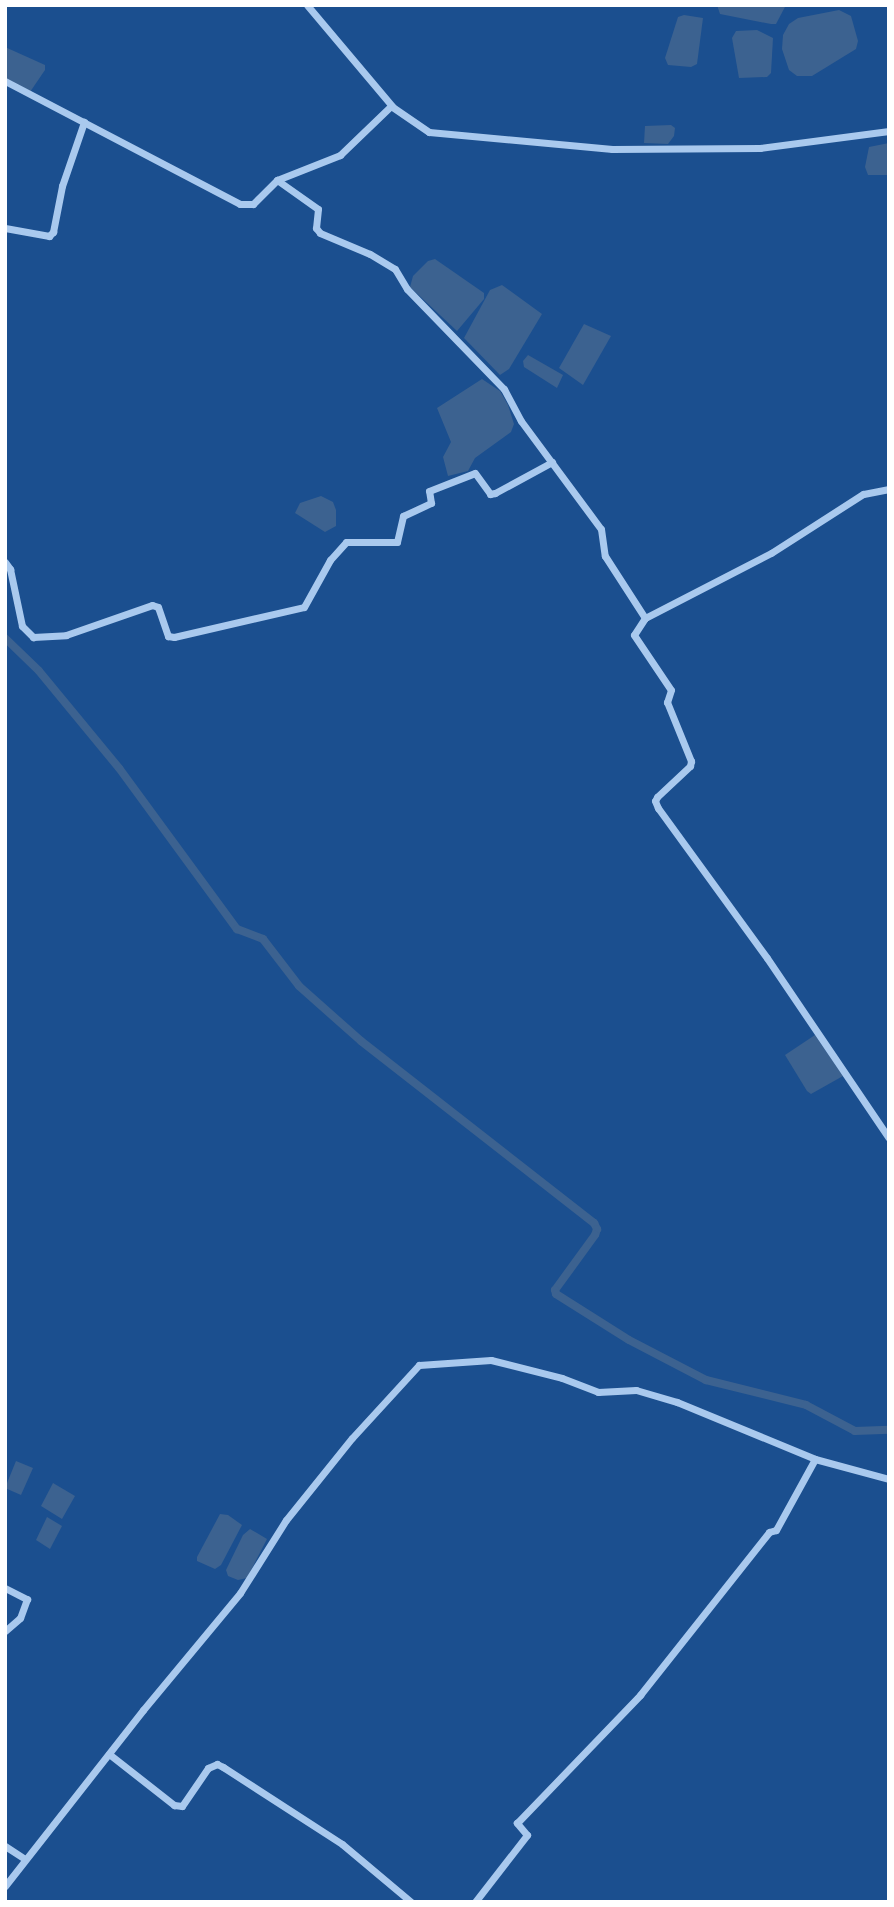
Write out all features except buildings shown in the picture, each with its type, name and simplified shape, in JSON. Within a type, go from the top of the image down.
[{"type":"street","points":[[307,5],[393,107],[429,132],[612,149],[760,148],[889,131]]},
{"type":"street","points":[[5,81],[240,204],[253,204],[276,180],[340,155],[393,107]]},
{"type":"street","points":[[5,228],[48,236],[53,232],[62,186],[84,121]]},
{"type":"street","points":[[276,180],[318,209],[316,228],[320,233],[370,254],[395,269],[407,289],[504,389],[522,421],[601,529],[605,556],[645,618]]},
{"type":"street","points":[[5,562],[10,569],[22,626],[33,637],[66,635],[152,605],[158,607],[168,636],[174,637],[304,607],[330,560],[346,542],[397,542],[402,516],[431,503],[429,491],[475,473],[490,494],[495,493],[552,462]]},
{"type":"street","points":[[889,489],[863,494],[771,552],[645,618],[634,635],[671,690],[667,702],[691,761],[690,766],[664,789],[655,801],[767,958],[889,1138]]},
{"type":"street","points":[[5,1886],[240,1593],[286,1520],[352,1438],[419,1365],[491,1360],[562,1378],[598,1392],[635,1390],[677,1402],[815,1459],[889,1479]]},
{"type":"street","points":[[475,1902],[527,1835],[517,1823],[640,1695],[769,1532],[776,1530],[815,1459]]},
{"type":"street","points":[[5,1588],[27,1599],[20,1618],[5,1631]]},
{"type":"street","points":[[109,1754],[174,1805],[182,1806],[208,1768],[217,1764],[342,1844],[411,1902]]},
{"type":"street","points":[[5,1846],[25,1859]]},
{"type":"water","points":[[717,5],[786,5],[776,24],[771,24],[720,14]]},
{"type":"water","points":[[839,10],[851,16],[858,41],[856,49],[812,76],[797,76],[789,70],[782,49],[783,35],[789,24],[798,18]]},
{"type":"water","points":[[684,15],[703,18],[697,64],[691,67],[668,65],[665,58],[678,17]]},
{"type":"water","points":[[757,30],[773,38],[771,73],[767,77],[739,78],[732,38],[736,31]]},
{"type":"water","points":[[5,47],[45,65],[45,70],[30,92],[5,78]]},
{"type":"water","points":[[671,125],[675,128],[674,136],[668,144],[644,143],[645,126]]},
{"type":"water","points":[[889,143],[889,175],[868,175],[865,167],[869,147]]},
{"type":"water","points":[[435,259],[484,293],[484,299],[457,331],[410,287],[413,276],[428,261]]},
{"type":"water","points":[[502,285],[542,314],[509,369],[500,375],[464,338],[490,290]]},
{"type":"water","points":[[584,324],[611,336],[583,385],[559,368]]},
{"type":"water","points":[[528,355],[563,375],[557,388],[524,367],[523,361]]},
{"type":"water","points":[[482,379],[500,391],[514,424],[511,432],[475,458],[468,471],[448,476],[443,457],[451,442],[437,408]]},
{"type":"water","points":[[321,496],[333,502],[336,510],[336,526],[325,532],[295,513],[300,503]]},
{"type":"water","points":[[815,1035],[843,1076],[811,1094],[785,1055]]},
{"type":"water","points":[[16,1461],[33,1468],[21,1495],[5,1488]]},
{"type":"water","points":[[53,1483],[75,1496],[62,1519],[41,1506]]},
{"type":"water","points":[[220,1514],[228,1515],[242,1525],[221,1565],[215,1569],[197,1561],[197,1557]]},
{"type":"water","points":[[47,1517],[62,1526],[50,1549],[36,1540]]},
{"type":"water","points":[[250,1529],[267,1539],[247,1578],[238,1580],[228,1576],[226,1570],[243,1535]]},
{"type":"waterway","points":[[5,638],[39,671],[119,768],[237,929],[263,939],[299,986],[361,1041],[594,1223],[597,1229],[595,1235],[555,1290],[556,1294],[629,1340],[706,1380],[806,1405],[855,1431],[889,1430]]}]
